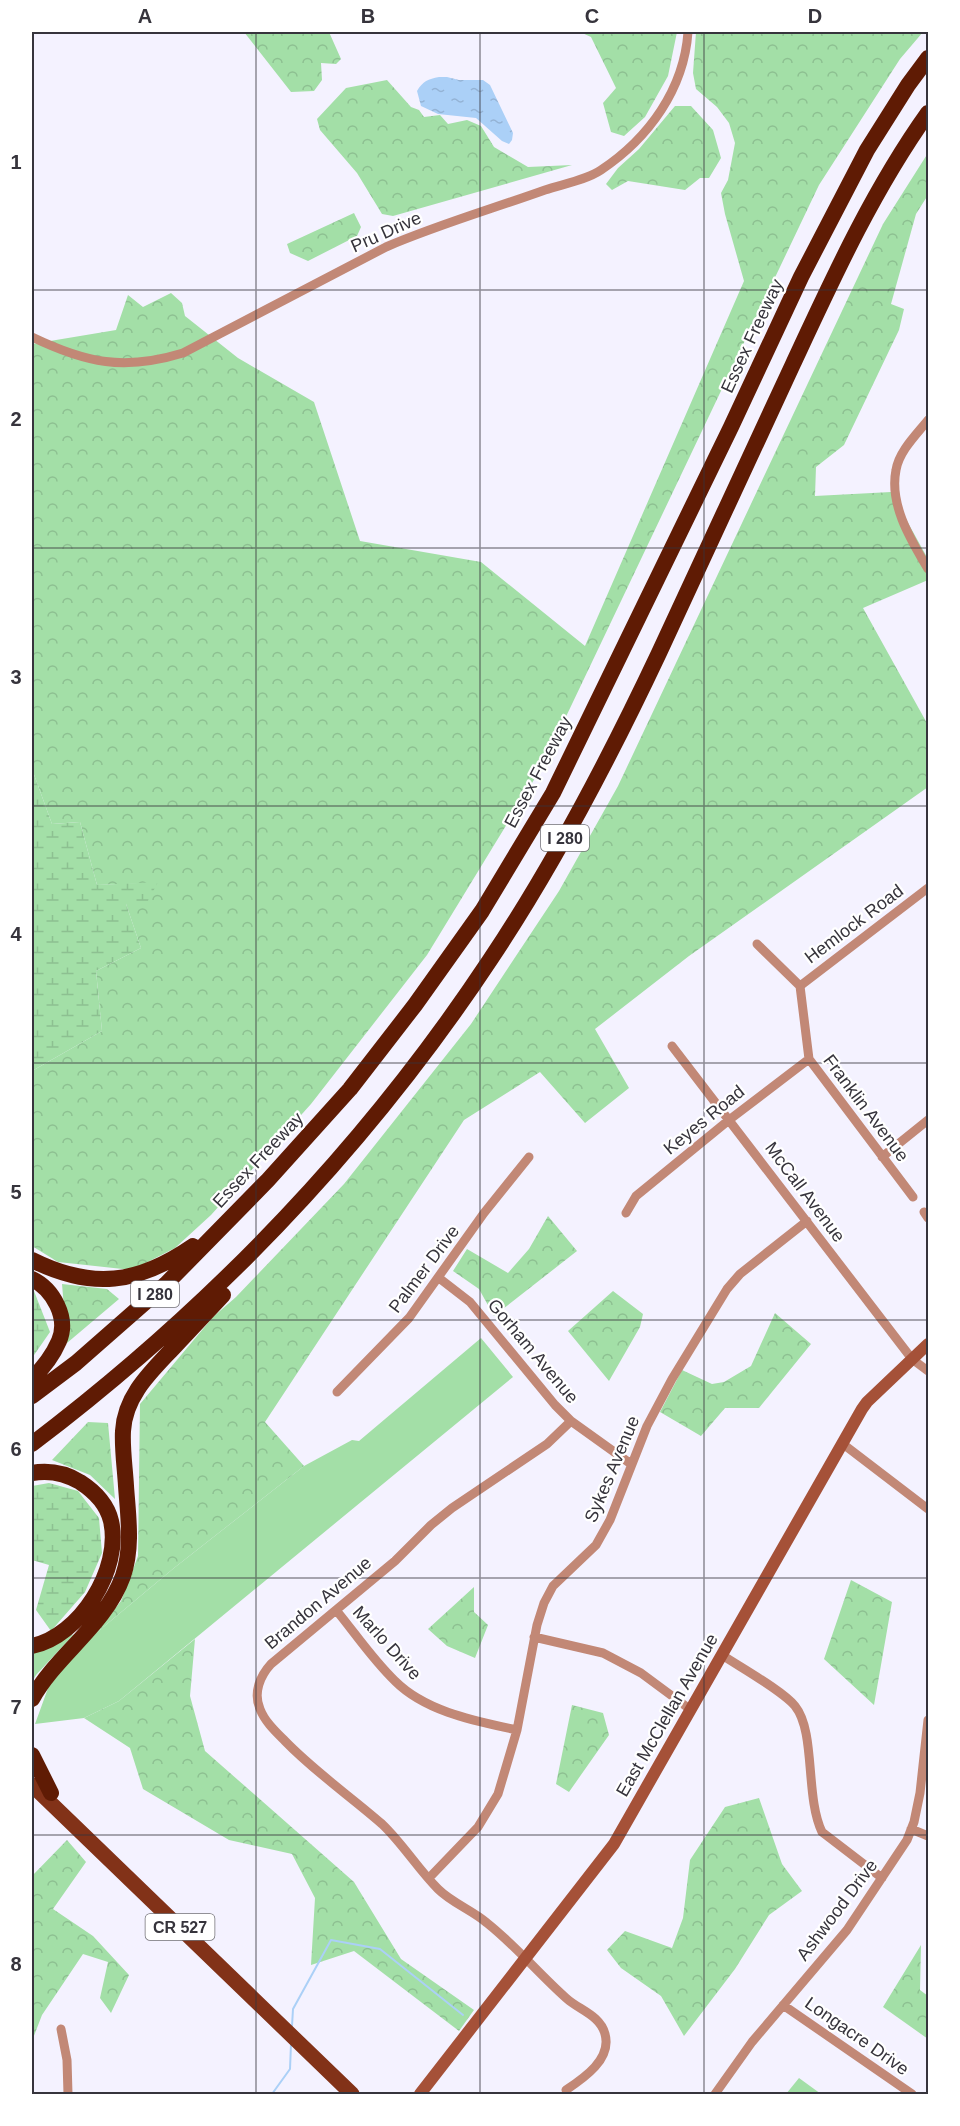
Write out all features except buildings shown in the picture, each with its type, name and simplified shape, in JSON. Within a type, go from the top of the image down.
[{"type":"highway","name":"Essex Freeway","points":[[32,1396],[76,1363],[166,1284],[268,1180],[350,1089],[415,1005],[482,910],[553,793],[731,427],[801,277],[867,150],[928,58]]},
{"type":"highway","name":"I 280","points":[[32,1444],[126,1370],[181,1321],[245,1260],[318,1183],[382,1108],[443,1028],[492,958],[550,864],[600,774],[649,675],[835,273],[883,185],[928,113]]},
{"type":"highway","points":[[32,1260],[57,1271],[96,1280],[138,1274],[161,1266],[206,1238],[268,1180]]},
{"type":"highway","points":[[32,1699],[43,1680],[96,1624],[116,1593],[124,1574],[129,1535],[123,1430],[134,1394],[144,1378],[262,1254],[318,1183]]},
{"type":"highway","points":[[32,1279],[45,1287],[54,1299],[62,1325],[54,1352],[32,1379]]},
{"type":"highway","points":[[32,1473],[62,1474],[91,1490],[111,1518],[112,1530],[110,1560],[91,1602],[65,1629],[32,1646]]},
{"type":"highway","points":[[32,1755],[51,1793]]},
{"type":"main road","name":"CR 527","points":[[32,1763],[73,1823]]},
{"type":"main road","name":"CR 527","points":[[32,1785],[352,2094]]},
{"type":"street","name":"Pru Drive","points":[[32,337],[49,346],[111,364],[156,362],[183,353],[386,247],[418,233],[453,223],[599,171],[636,141],[665,105],[682,71],[688,32]]},
{"type":"street","points":[[928,420],[899,459],[894,489],[899,513],[928,569]]},
{"type":"street","name":"Hemlock Road","points":[[800,986],[928,888]]},
{"type":"street","points":[[757,944],[800,986]]},
{"type":"street","name":"Franklin Avenue","points":[[800,986],[809,1059],[913,1197]]},
{"type":"street","name":"McCall Avenue","points":[[672,1046],[912,1359],[928,1371]]},
{"type":"street","name":"Keyes Road","points":[[626,1213],[636,1196],[729,1120],[809,1059]]},
{"type":"street","points":[[882,1157],[928,1120]]},
{"type":"street","name":"Palmer Drive","points":[[337,1392],[409,1318],[484,1213],[529,1157]]},
{"type":"street","name":"Sykes Avenue","points":[[429,1878],[468,1839],[498,1794],[517,1731],[534,1637],[544,1603],[553,1587],[596,1545],[610,1520],[647,1426],[672,1379],[727,1289],[740,1274],[807,1221]]},
{"type":"street","name":"Gorham Avenue","points":[[439,1278],[470,1302],[555,1405],[571,1421],[631,1464]]},
{"type":"street","name":"East McClellan Avenue","points":[[420,2094],[614,1844],[867,1402],[928,1344]]},
{"type":"street","name":"Brandon Avenue","points":[[566,2090],[582,2079],[603,2055],[607,2043],[605,2032],[594,2016],[568,2001],[485,1921],[446,1896],[382,1825],[293,1749],[265,1719],[259,1708],[258,1690],[265,1671],[276,1659],[395,1561],[438,1520],[547,1444],[571,1421]]},
{"type":"street","points":[[843,1444],[928,1509]]},
{"type":"street","name":"Marlo Drive","points":[[336,1610],[395,1682],[411,1694],[443,1710],[517,1731]]},
{"type":"street","points":[[534,1637],[603,1653],[641,1674],[691,1710]]},
{"type":"street","points":[[722,1655],[794,1705],[805,1726],[817,1823],[830,1840],[882,1878]]},
{"type":"street","name":"Ashwood Drive","points":[[715,2094],[752,2042],[847,1930],[907,1840],[920,1793],[928,1720]]},
{"type":"street","points":[[911,1829],[928,1836]]},
{"type":"street","name":"Longacre Drive","points":[[783,2005],[912,2094]]},
{"type":"street","points":[[61,2029],[67,2060],[68,2094]]},
{"type":"green space","points":[[244,32],[329,32],[341,59],[336,64],[321,63],[322,80],[314,91],[291,92]]},
{"type":"green space","points":[[580,32],[677,32],[668,76],[645,117],[624,136],[611,132],[603,103],[616,88],[591,37]]},
{"type":"green space","points":[[696,32],[923,32],[900,59],[819,185],[543,765],[427,955],[311,1104],[211,1215],[175,1248],[132,1270],[58,1262],[32,1246],[32,1071],[102,1031],[96,971],[141,948],[126,904],[157,883],[97,885],[80,822],[52,824],[32,769],[32,344],[116,330],[128,295],[143,307],[171,293],[182,303],[185,316],[238,358],[314,402],[360,541],[481,562],[585,646],[744,281],[721,193],[728,180],[735,143],[729,123],[717,107],[696,89],[693,73]]},
{"type":"green space","points":[[387,80],[411,107],[419,110],[424,117],[440,115],[448,124],[467,120],[481,126],[494,147],[528,167],[572,165],[393,216],[382,214],[357,173],[320,130],[317,119],[346,88]]},
{"type":"green space","points":[[675,106],[691,106],[713,130],[721,158],[709,178],[700,178],[685,190],[628,181],[612,190],[606,184],[618,168],[639,149]]},
{"type":"green space","points":[[928,153],[928,195],[916,214],[891,304],[904,309],[899,330],[844,445],[816,467],[815,496],[891,492],[928,559],[928,580],[863,608],[928,725],[928,787],[689,956],[595,1029],[629,1088],[585,1123],[540,1072],[464,1120],[265,1422],[304,1466],[174,1568],[95,1634],[121,1601],[138,1556],[140,1404],[213,1317],[236,1297],[344,1184],[471,1024],[559,891],[618,786],[883,224]]},
{"type":"green space","points":[[354,213],[361,227],[357,236],[308,261],[290,253],[287,244]]},
{"type":"green space","points":[[32,769],[52,824],[80,822],[97,885],[158,882],[147,903],[126,904],[141,948],[96,971],[102,1031],[32,1071]]},
{"type":"green space","points":[[548,1216],[577,1251],[494,1316],[479,1289],[453,1271],[467,1249],[508,1273],[529,1249]]},
{"type":"green space","points":[[62,1284],[107,1289],[119,1299],[67,1343]]},
{"type":"green space","points":[[32,1291],[34,1291],[50,1332],[32,1358]]},
{"type":"green space","points":[[613,1291],[643,1314],[640,1327],[609,1381],[568,1331]]},
{"type":"green space","points":[[775,1313],[811,1344],[759,1408],[725,1408],[701,1436],[660,1412],[682,1370],[712,1384],[724,1382],[751,1366]]},
{"type":"green space","points":[[481,1338],[513,1377],[119,1701],[84,1718],[35,1724],[51,1680],[95,1634],[174,1568],[304,1466],[352,1440],[359,1441]]},
{"type":"green space","points":[[88,1422],[108,1423],[115,1499],[90,1475],[52,1460]]},
{"type":"green space","points":[[49,1483],[78,1491],[99,1518],[102,1553],[85,1592],[51,1631],[36,1610],[49,1565],[32,1560],[32,1486]]},
{"type":"green space","points":[[851,1580],[892,1602],[874,1705],[824,1659]]},
{"type":"green space","points":[[474,1587],[474,1612],[488,1625],[475,1658],[447,1646],[428,1629]]},
{"type":"green space","points":[[74,1634],[36,1675],[32,1682],[32,1653]]},
{"type":"green space","points":[[195,1639],[190,1696],[205,1751],[354,1882],[401,1959],[474,2010],[459,2031],[354,1951],[311,1965],[315,1898],[292,1854],[229,1840],[143,1789],[130,1748],[84,1718],[119,1701]]},
{"type":"green space","points":[[572,1705],[603,1713],[609,1735],[569,1792],[556,1784]]},
{"type":"green space","points":[[759,1798],[782,1864],[802,1891],[769,1915],[735,1969],[684,2036],[661,1996],[621,1968],[607,1950],[625,1931],[672,1948],[683,1918],[690,1860],[725,1807]]},
{"type":"green space","points":[[67,1840],[86,1862],[53,1909],[93,1936],[129,1975],[111,2013],[100,1998],[108,1962],[83,1954],[42,2015],[32,2041],[32,1876]]},
{"type":"green space","points":[[921,1945],[920,1990],[928,1996],[928,2039],[883,2007]]},
{"type":"green space","points":[[799,2078],[821,2094],[786,2094]]},
{"type":"water","points":[[439,77],[483,80],[490,85],[513,133],[509,144],[502,141],[476,118],[438,114],[421,106],[417,91],[426,81]]},
{"type":"waterway","points":[[292,2026],[293,2009],[331,1940],[380,1949],[463,2015]]},
{"type":"waterway","points":[[272,2094],[290,2069],[291,2044]]}]
